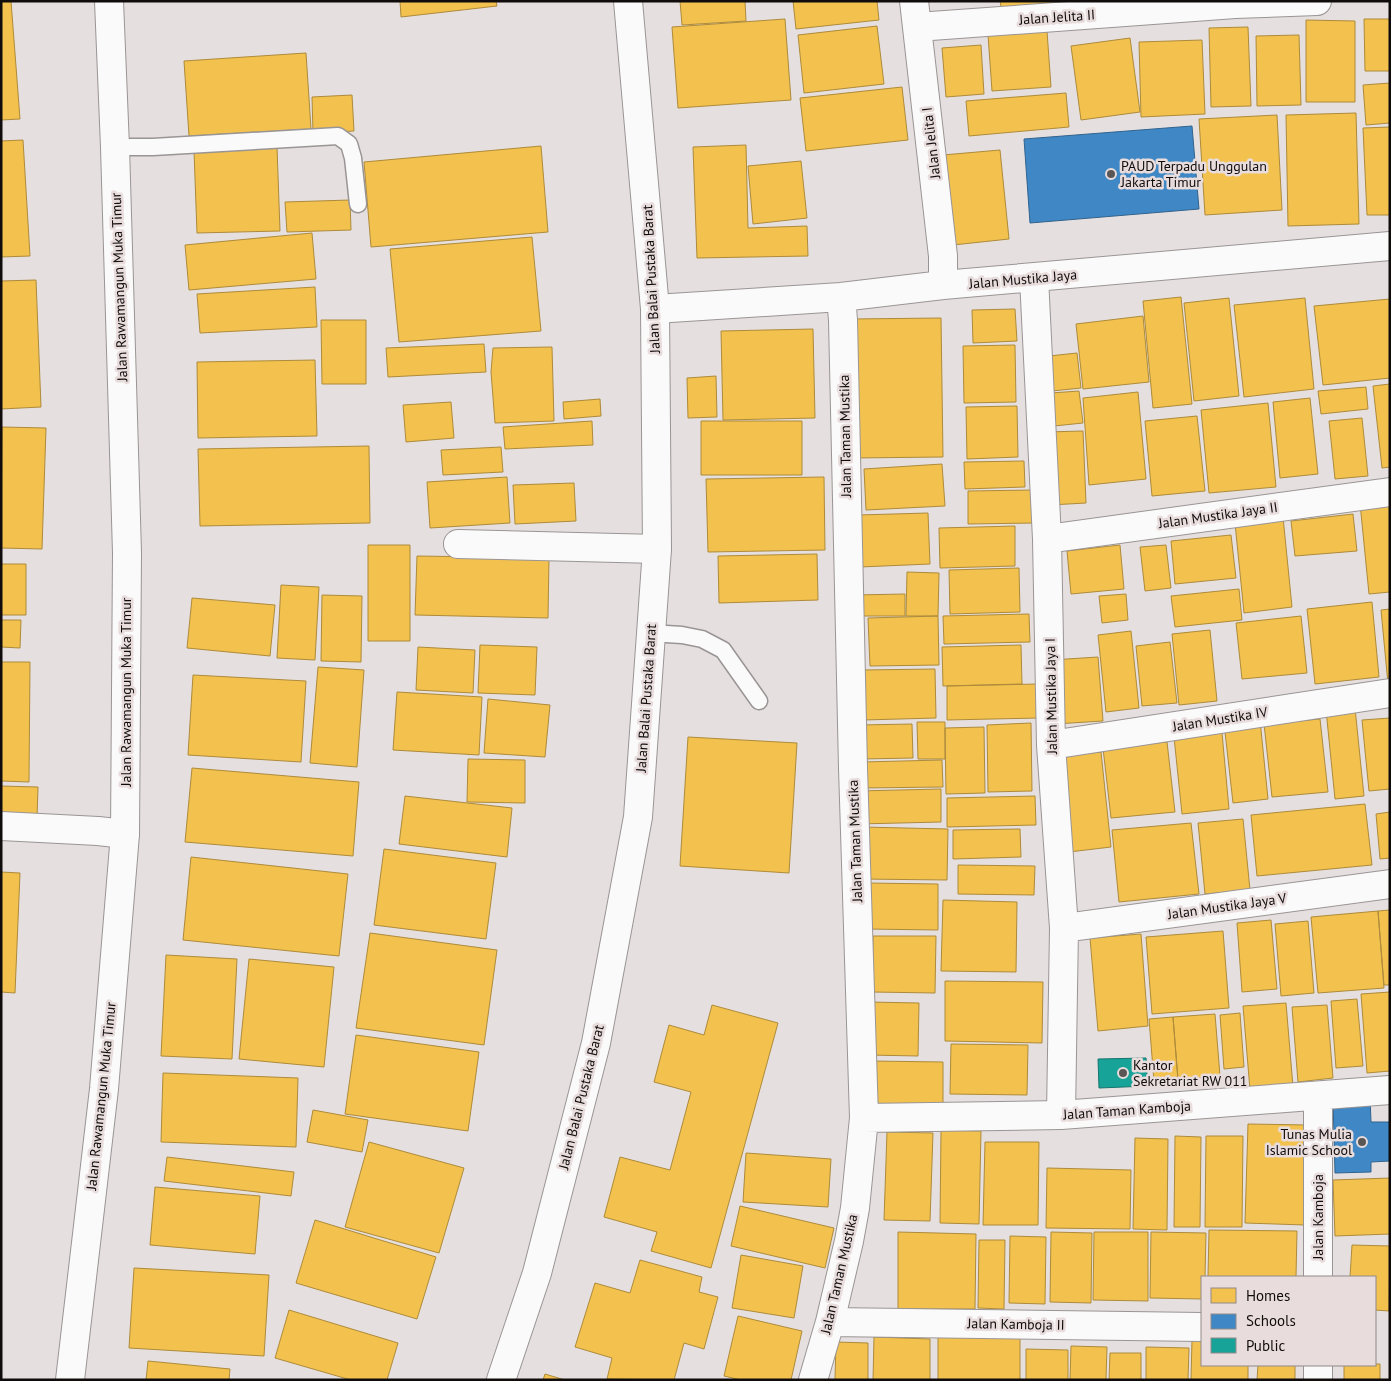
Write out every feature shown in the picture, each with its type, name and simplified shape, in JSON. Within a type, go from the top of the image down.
[{"type":"street","name":"Jalan Rawamangun Muka Timur","points":[[70,1380],[104,1089],[125,834],[127,553],[109,1]]},
{"type":"street","name":"Jalan Balai Pustaka Barat","points":[[501,1380],[537,1273],[596,1043],[638,817],[657,549],[656,309],[628,1]]},
{"type":"street","name":"Jalan Jelita II","points":[[916,14],[1317,1]]},
{"type":"street","name":"Jalan Jelita I","points":[[916,14],[943,256],[943,285]]},
{"type":"street","name":"Jalan Mustika Jaya","points":[[656,309],[841,297],[943,285],[1390,246]]},
{"type":"street","name":"Jalan Mustika Jaya I","points":[[1034,278],[1047,539],[1051,745],[1064,928],[1061,1115]]},
{"type":"street","name":"Jalan Taman Mustika","points":[[813,1380],[830,1322],[849,1241],[855,1208],[864,1118],[841,297]]},
{"type":"street","name":"Jalan Mustika Jaya II","points":[[1047,539],[1390,492]]},
{"type":"street","points":[[458,544],[657,549]]},
{"type":"street","name":"Jalan Mustika IV","points":[[1051,745],[1390,693]]},
{"type":"street","points":[[1,826],[125,834]]},
{"type":"street","name":"Jalan Mustika Jaya V","points":[[1064,928],[1390,884]]},
{"type":"street","name":"Jalan Taman Kamboja","points":[[864,1118],[1061,1115],[1390,1090]]},
{"type":"street","name":"Jalan Kamboja","points":[[1318,1096],[1318,1276]]},
{"type":"street","name":"Jalan Kamboja II","points":[[830,1322],[1201,1327]]},
{"type":"street","points":[[1318,1366],[1318,1380]]},
{"type":"lane","points":[[115,147],[153,147],[338,136],[349,144],[353,158],[358,204]]},
{"type":"lane","points":[[650,633],[682,635],[702,639],[723,650],[759,701]]},
{"type":"building: Homes","points":[[1,1],[11,1],[20,119],[1,120]]},
{"type":"building: Homes","points":[[400,1],[496,1],[497,6],[401,17]]},
{"type":"building: Homes","points":[[680,1],[745,1],[746,21],[682,25]]},
{"type":"building: Homes","points":[[793,1],[877,1],[879,20],[796,29]]},
{"type":"building: Homes","points":[[1000,1],[1081,1],[1002,12]]},
{"type":"building: Homes","points":[[785,19],[791,100],[678,108],[672,27]]},
{"type":"building: Homes","points":[[1364,19],[1390,19],[1390,71],[1365,71]]},
{"type":"building: Homes","points":[[1306,20],[1355,21],[1355,102],[1306,102]]},
{"type":"building: Homes","points":[[877,26],[884,84],[804,93],[798,35]]},
{"type":"building: Homes","points":[[1248,27],[1251,106],[1211,107],[1209,28]]},
{"type":"building: Homes","points":[[1047,31],[1051,87],[992,91],[988,35]]},
{"type":"building: Homes","points":[[1299,35],[1301,105],[1257,106],[1256,36]]},
{"type":"building: Homes","points":[[1130,38],[1140,112],[1081,120],[1071,46]]},
{"type":"building: Homes","points":[[1202,40],[1205,114],[1141,117],[1139,42]]},
{"type":"building: Homes","points":[[981,45],[984,94],[946,97],[942,48]]},
{"type":"building: Homes","points":[[306,53],[311,129],[189,136],[184,61]]},
{"type":"building: Homes","points":[[1390,83],[1390,123],[1366,125],[1363,85]]},
{"type":"building: Homes","points":[[902,87],[908,140],[806,151],[800,98]]},
{"type":"building: Homes","points":[[1066,93],[1069,127],[969,136],[966,101]]},
{"type":"building: Homes","points":[[352,95],[354,131],[313,133],[312,97]]},
{"type":"building: Homes","points":[[1356,113],[1359,224],[1288,226],[1286,115]]},
{"type":"building: Homes","points":[[1277,115],[1282,210],[1205,215],[1199,119]]},
{"type":"building: Homes","points":[[1390,127],[1390,215],[1367,215],[1363,128]]},
{"type":"building: Homes","points":[[23,140],[30,256],[1,257],[1,141]]},
{"type":"building: Homes","points":[[746,145],[748,228],[807,226],[808,256],[697,258],[693,147]]},
{"type":"building: Homes","points":[[541,146],[548,232],[371,247],[364,162]]},
{"type":"building: Homes","points":[[277,147],[280,231],[197,233],[194,151]]},
{"type":"building: Homes","points":[[1000,150],[1009,239],[953,245],[943,155]]},
{"type":"building: Homes","points":[[801,161],[807,218],[753,224],[748,166]]},
{"type":"building: Homes","points":[[350,200],[351,230],[287,232],[285,202]]},
{"type":"building: Homes","points":[[312,233],[316,279],[189,290],[185,245]]},
{"type":"building: Homes","points":[[532,237],[541,331],[399,342],[390,249]]},
{"type":"building: Homes","points":[[36,280],[41,407],[1,409],[1,281]]},
{"type":"building: Homes","points":[[315,287],[317,327],[200,333],[197,294]]},
{"type":"building: Homes","points":[[1181,297],[1192,404],[1153,408],[1143,301]]},
{"type":"building: Homes","points":[[1229,298],[1239,396],[1194,401],[1184,303]]},
{"type":"building: Homes","points":[[1305,298],[1314,389],[1244,397],[1234,305]]},
{"type":"building: Homes","points":[[1390,299],[1390,378],[1323,385],[1314,306]]},
{"type":"building: Homes","points":[[1015,309],[1017,341],[973,343],[972,310]]},
{"type":"building: Homes","points":[[1143,316],[1149,382],[1083,389],[1076,324]]},
{"type":"building: Homes","points":[[941,318],[943,457],[853,458],[851,319]]},
{"type":"building: Homes","points":[[321,320],[366,320],[366,384],[322,384]]},
{"type":"building: Homes","points":[[813,329],[815,418],[723,420],[721,331]]},
{"type":"building: Homes","points":[[484,344],[486,372],[388,377],[386,348]]},
{"type":"building: Homes","points":[[1015,345],[1016,402],[964,403],[963,346]]},
{"type":"building: Homes","points":[[552,347],[554,421],[495,423],[491,372],[493,348]]},
{"type":"building: Homes","points":[[1077,353],[1081,388],[1052,391],[1049,356]]},
{"type":"building: Homes","points":[[315,360],[317,436],[198,438],[197,362]]},
{"type":"building: Homes","points":[[716,376],[717,417],[688,418],[687,378]]},
{"type":"building: Homes","points":[[1390,384],[1390,467],[1382,468],[1373,386]]},
{"type":"building: Homes","points":[[1366,387],[1368,409],[1321,414],[1318,391]]},
{"type":"building: Homes","points":[[1079,391],[1083,423],[1054,426],[1051,393]]},
{"type":"building: Homes","points":[[1138,392],[1146,479],[1089,485],[1083,398]]},
{"type":"building: Homes","points":[[1310,398],[1318,474],[1280,478],[1273,402]]},
{"type":"building: Homes","points":[[600,399],[601,416],[564,419],[563,402]]},
{"type":"building: Homes","points":[[451,402],[454,438],[406,442],[403,405]]},
{"type":"building: Homes","points":[[1268,403],[1276,487],[1209,493],[1201,410]]},
{"type":"building: Homes","points":[[1017,406],[1018,457],[967,459],[966,407]]},
{"type":"building: Homes","points":[[1197,416],[1205,491],[1152,496],[1145,421]]},
{"type":"building: Homes","points":[[1362,418],[1368,476],[1335,479],[1329,421]]},
{"type":"building: Homes","points":[[592,421],[593,445],[505,449],[503,427]]},
{"type":"building: Homes","points":[[701,421],[802,421],[802,475],[701,475]]},
{"type":"building: Homes","points":[[2,427],[46,428],[42,549],[1,548]]},
{"type":"building: Homes","points":[[1083,431],[1086,503],[1050,505],[1045,432]]},
{"type":"building: Homes","points":[[369,446],[370,523],[200,526],[198,449]]},
{"type":"building: Homes","points":[[501,447],[503,472],[443,475],[441,450]]},
{"type":"building: Homes","points":[[1024,461],[1025,487],[965,489],[964,462]]},
{"type":"building: Homes","points":[[942,464],[945,506],[866,510],[864,469]]},
{"type":"building: Homes","points":[[507,477],[510,523],[430,528],[427,482]]},
{"type":"building: Homes","points":[[824,477],[825,550],[708,552],[706,479]]},
{"type":"building: Homes","points":[[574,483],[576,521],[515,524],[513,485]]},
{"type":"building: Homes","points":[[1034,490],[1035,523],[968,524],[968,491]]},
{"type":"building: Homes","points":[[1390,500],[1390,592],[1369,594],[1360,503]]},
{"type":"building: Homes","points":[[928,513],[930,564],[860,567],[858,515]]},
{"type":"building: Homes","points":[[1353,514],[1357,551],[1295,556],[1291,521]]},
{"type":"building: Homes","points":[[1283,517],[1292,607],[1244,613],[1235,523]]},
{"type":"building: Homes","points":[[1015,526],[1015,566],[940,568],[939,528]]},
{"type":"building: Homes","points":[[1231,535],[1236,578],[1175,584],[1171,541]]},
{"type":"building: Homes","points":[[368,545],[410,545],[410,641],[368,641]]},
{"type":"building: Homes","points":[[1120,545],[1124,589],[1071,594],[1067,551]]},
{"type":"building: Homes","points":[[1166,545],[1171,588],[1145,591],[1140,547]]},
{"type":"building: Homes","points":[[817,554],[818,600],[719,603],[718,556]]},
{"type":"building: Homes","points":[[417,556],[549,558],[548,618],[415,615]]},
{"type":"building: Homes","points":[[1,564],[26,564],[26,615],[1,615]]},
{"type":"building: Homes","points":[[1019,568],[1020,612],[950,614],[949,570]]},
{"type":"building: Homes","points":[[907,572],[939,573],[938,616],[906,616]]},
{"type":"building: Homes","points":[[281,585],[319,587],[315,660],[277,658]]},
{"type":"building: Homes","points":[[1239,589],[1242,620],[1175,627],[1171,596]]},
{"type":"building: Homes","points":[[905,594],[905,616],[855,616],[854,595]]},
{"type":"building: Homes","points":[[1126,594],[1128,620],[1102,623],[1099,596]]},
{"type":"building: Homes","points":[[322,595],[362,596],[361,662],[321,661]]},
{"type":"building: Homes","points":[[192,598],[275,605],[270,656],[187,648]]},
{"type":"building: Homes","points":[[1372,602],[1379,677],[1315,684],[1307,609]]},
{"type":"building: Homes","points":[[1390,609],[1390,684],[1388,684],[1381,610]]},
{"type":"building: Homes","points":[[1029,614],[1030,642],[944,644],[943,616]]},
{"type":"building: Homes","points":[[938,616],[939,665],[870,666],[868,618]]},
{"type":"building: Homes","points":[[1301,616],[1307,673],[1242,679],[1236,623]]},
{"type":"building: Homes","points":[[1,620],[21,620],[20,648],[1,647]]},
{"type":"building: Homes","points":[[1210,630],[1217,701],[1179,705],[1172,634]]},
{"type":"building: Homes","points":[[1131,631],[1139,708],[1106,712],[1098,635]]},
{"type":"building: Homes","points":[[1170,642],[1177,703],[1142,706],[1136,646]]},
{"type":"building: Homes","points":[[480,645],[537,647],[535,695],[478,693]]},
{"type":"building: Homes","points":[[1021,645],[1022,684],[943,686],[942,647]]},
{"type":"building: Homes","points":[[418,647],[475,650],[473,693],[416,690]]},
{"type":"building: Homes","points":[[1098,657],[1103,721],[1055,724],[1051,660]]},
{"type":"building: Homes","points":[[1,662],[30,662],[29,782],[1,781]]},
{"type":"building: Homes","points":[[318,667],[364,670],[357,767],[310,763]]},
{"type":"building: Homes","points":[[935,669],[936,718],[863,720],[862,670]]},
{"type":"building: Homes","points":[[193,675],[306,681],[301,762],[188,755]]},
{"type":"building: Homes","points":[[1038,684],[1039,718],[947,720],[947,686]]},
{"type":"building: Homes","points":[[397,692],[482,697],[479,755],[393,750]]},
{"type":"building: Homes","points":[[488,699],[550,705],[545,757],[484,753]]},
{"type":"building: Homes","points":[[1355,708],[1364,796],[1335,799],[1326,710]]},
{"type":"building: Homes","points":[[1390,718],[1390,789],[1369,791],[1362,720]]},
{"type":"building: Homes","points":[[1320,719],[1328,792],[1272,797],[1264,724]]},
{"type":"building: Homes","points":[[1260,720],[1268,799],[1233,803],[1224,723]]},
{"type":"building: Homes","points":[[917,722],[945,722],[945,759],[918,759]]},
{"type":"building: Homes","points":[[1031,723],[1032,791],[988,792],[987,725]]},
{"type":"building: Homes","points":[[912,724],[913,758],[861,759],[860,725]]},
{"type":"building: Homes","points":[[984,727],[985,793],[946,794],[945,728]]},
{"type":"building: Homes","points":[[1222,733],[1229,809],[1182,814],[1174,737]]},
{"type":"building: Homes","points":[[688,737],[797,743],[789,873],[680,866]]},
{"type":"building: Homes","points":[[1167,742],[1175,812],[1111,818],[1103,748]]},
{"type":"building: Homes","points":[[1101,752],[1111,847],[1069,852],[1059,756]]},
{"type":"building: Homes","points":[[468,759],[525,760],[525,803],[467,802]]},
{"type":"building: Homes","points":[[942,760],[943,787],[863,788],[862,762]]},
{"type":"building: Homes","points":[[192,768],[359,782],[353,856],[185,842]]},
{"type":"building: Homes","points":[[1,786],[38,787],[37,818],[1,817]]},
{"type":"building: Homes","points":[[941,789],[941,822],[858,824],[857,791]]},
{"type":"building: Homes","points":[[405,796],[512,808],[507,857],[399,844]]},
{"type":"building: Homes","points":[[1035,796],[1036,825],[947,827],[947,798]]},
{"type":"building: Homes","points":[[1365,804],[1372,865],[1257,876],[1251,815]]},
{"type":"building: Homes","points":[[1390,812],[1390,858],[1380,859],[1376,814]]},
{"type":"building: Homes","points":[[1243,819],[1250,890],[1205,894],[1198,823]]},
{"type":"building: Homes","points":[[1191,823],[1199,894],[1119,902],[1112,830]]},
{"type":"building: Homes","points":[[862,827],[948,829],[947,880],[861,879]]},
{"type":"building: Homes","points":[[1020,829],[1021,857],[953,859],[953,830]]},
{"type":"building: Homes","points":[[384,849],[496,863],[486,939],[374,925]]},
{"type":"building: Homes","points":[[191,857],[348,874],[339,956],[183,940]]},
{"type":"building: Homes","points":[[958,865],[1035,866],[1034,895],[958,894]]},
{"type":"building: Homes","points":[[1,872],[20,873],[15,993],[1,992]]},
{"type":"building: Homes","points":[[867,883],[938,884],[938,930],[866,929]]},
{"type":"building: Homes","points":[[943,900],[1017,902],[1016,972],[941,971]]},
{"type":"building: Homes","points":[[1390,910],[1390,985],[1384,985],[1378,911]]},
{"type":"building: Homes","points":[[1378,911],[1384,988],[1318,993],[1311,917]]},
{"type":"building: Homes","points":[[1271,920],[1277,989],[1242,992],[1237,923]]},
{"type":"building: Homes","points":[[1308,921],[1314,993],[1281,996],[1275,924]]},
{"type":"building: Homes","points":[[1223,931],[1229,1008],[1152,1014],[1146,937]]},
{"type":"building: Homes","points":[[370,933],[497,950],[484,1045],[356,1028]]},
{"type":"building: Homes","points":[[1141,934],[1148,1026],[1098,1031],[1090,938]]},
{"type":"building: Homes","points":[[873,936],[936,936],[935,993],[872,992]]},
{"type":"building: Homes","points":[[166,955],[237,959],[232,1059],[161,1056]]},
{"type":"building: Homes","points":[[249,959],[334,967],[324,1067],[239,1059]]},
{"type":"building: Homes","points":[[945,981],[1043,982],[1042,1043],[945,1041]]},
{"type":"building: Homes","points":[[1390,992],[1390,1071],[1367,1073],[1361,994]]},
{"type":"building: Homes","points":[[1357,999],[1363,1066],[1336,1068],[1331,1001]]},
{"type":"building: Homes","points":[[868,1002],[919,1003],[918,1056],[868,1055]]},
{"type":"building: Homes","points":[[1286,1003],[1293,1087],[1250,1090],[1243,1006]]},
{"type":"building: Homes","points":[[712,1005],[778,1023],[711,1268],[651,1251],[657,1232],[604,1217],[620,1157],[670,1170],[691,1092],[654,1082],[669,1025],[704,1035]]},
{"type":"building: Homes","points":[[1327,1005],[1333,1078],[1298,1082],[1292,1007]]},
{"type":"building: Homes","points":[[1240,1013],[1244,1067],[1224,1069],[1220,1015]]},
{"type":"building: Homes","points":[[1215,1014],[1220,1076],[1178,1080],[1173,1017]]},
{"type":"building: Homes","points":[[1173,1017],[1178,1080],[1154,1082],[1149,1019]]},
{"type":"building: Homes","points":[[356,1035],[479,1052],[468,1131],[345,1114]]},
{"type":"building: Homes","points":[[951,1044],[1028,1045],[1027,1095],[950,1094]]},
{"type":"building: Homes","points":[[870,1061],[943,1062],[943,1105],[870,1104]]},
{"type":"building: Homes","points":[[163,1073],[298,1078],[296,1147],[161,1142]]},
{"type":"building: Homes","points":[[313,1110],[368,1120],[362,1152],[307,1142]]},
{"type":"building: Homes","points":[[1248,1124],[1308,1125],[1305,1225],[1245,1223]]},
{"type":"building: Homes","points":[[941,1130],[981,1131],[979,1224],[940,1223]]},
{"type":"building: Homes","points":[[887,1132],[933,1133],[930,1221],[884,1220]]},
{"type":"building: Homes","points":[[1175,1136],[1201,1137],[1200,1227],[1174,1227]]},
{"type":"building: Homes","points":[[1206,1136],[1243,1136],[1242,1227],[1205,1227]]},
{"type":"building: Homes","points":[[1135,1138],[1168,1139],[1167,1230],[1133,1229]]},
{"type":"building: Homes","points":[[369,1142],[464,1168],[439,1253],[345,1227]]},
{"type":"building: Homes","points":[[985,1142],[1039,1142],[1038,1225],[983,1225]]},
{"type":"building: Homes","points":[[746,1153],[831,1159],[828,1207],[743,1202]]},
{"type":"building: Homes","points":[[167,1157],[294,1172],[291,1196],[164,1181]]},
{"type":"building: Homes","points":[[1047,1168],[1131,1170],[1130,1229],[1046,1228]]},
{"type":"building: Homes","points":[[1390,1178],[1390,1234],[1335,1236],[1333,1180]]},
{"type":"building: Homes","points":[[155,1187],[260,1196],[255,1254],[150,1245]]},
{"type":"building: Homes","points":[[740,1206],[834,1228],[825,1268],[731,1246]]},
{"type":"building: Homes","points":[[315,1220],[436,1257],[417,1319],[296,1283]]},
{"type":"building: Homes","points":[[1209,1230],[1297,1231],[1296,1276],[1208,1276]]},
{"type":"building: Homes","points":[[898,1232],[976,1234],[975,1309],[898,1309]]},
{"type":"building: Homes","points":[[1051,1232],[1092,1233],[1091,1303],[1050,1302]]},
{"type":"building: Homes","points":[[1094,1232],[1148,1232],[1148,1301],[1093,1300]]},
{"type":"building: Homes","points":[[1151,1232],[1206,1233],[1205,1276],[1201,1276],[1201,1299],[1150,1298]]},
{"type":"building: Homes","points":[[1010,1236],[1046,1237],[1045,1304],[1009,1303]]},
{"type":"building: Homes","points":[[979,1240],[1005,1240],[1004,1309],[978,1308]]},
{"type":"building: Homes","points":[[1352,1245],[1390,1246],[1389,1311],[1376,1310],[1376,1276],[1350,1276]]},
{"type":"building: Homes","points":[[741,1255],[803,1266],[794,1318],[732,1308]]},
{"type":"building: Homes","points":[[640,1260],[702,1277],[699,1292],[718,1297],[704,1349],[684,1343],[674,1380],[607,1379],[612,1358],[575,1347],[595,1283],[630,1293]]},
{"type":"building: Homes","points":[[134,1268],[269,1275],[264,1356],[129,1348]]},
{"type":"building: Homes","points":[[289,1310],[398,1343],[387,1380],[351,1380],[275,1358]]},
{"type":"building: Homes","points":[[738,1316],[802,1331],[791,1380],[741,1380],[724,1376]]},
{"type":"building: Homes","points":[[938,1334],[1020,1335],[1020,1380],[938,1380]]},
{"type":"building: Homes","points":[[874,1337],[930,1339],[930,1380],[873,1380]]},
{"type":"building: Homes","points":[[1192,1339],[1201,1339],[1201,1366],[1248,1366],[1248,1380],[1191,1380]]},
{"type":"building: Homes","points":[[836,1342],[868,1343],[868,1380],[835,1380]]},
{"type":"building: Homes","points":[[1071,1346],[1107,1347],[1106,1380],[1070,1380]]},
{"type":"building: Homes","points":[[1146,1347],[1189,1348],[1188,1380],[1146,1380]]},
{"type":"building: Homes","points":[[1026,1349],[1068,1350],[1068,1380],[1026,1380]]},
{"type":"building: Homes","points":[[1110,1353],[1141,1353],[1141,1380],[1109,1380]]},
{"type":"building: Homes","points":[[148,1361],[230,1369],[229,1380],[146,1380]]},
{"type":"building: Homes","points":[[1376,1364],[1380,1364],[1380,1380],[1344,1380],[1344,1366],[1376,1366]]},
{"type":"building: Homes","points":[[1258,1366],[1295,1366],[1295,1380],[1257,1380]]},
{"type":"building: Homes","points":[[545,1374],[565,1380],[543,1380]]},
{"type":"building: Schools","name":"PAUD Terpadu Unggulan Jakarta Timur","points":[[1192,126],[1199,209],[1030,223],[1024,139]]},
{"type":"building: Schools","name":"Tunas Mulia Islamic School","points":[[1370,1097],[1371,1122],[1390,1122],[1390,1161],[1371,1162],[1371,1172],[1335,1173],[1333,1099]]},
{"type":"building: Public","name":"Kantor Sekretariat RW 011","points":[[1146,1058],[1148,1086],[1099,1088],[1098,1059]]},
{"type":"place","name":"PAUD Terpadu Unggulan Jakarta Timur","points":[[1111,174]]},
{"type":"place","name":"Kantor Sekretariat RW 011","points":[[1123,1073]]},
{"type":"place","name":"Tunas Mulia Islamic School","points":[[1362,1142]]}]
